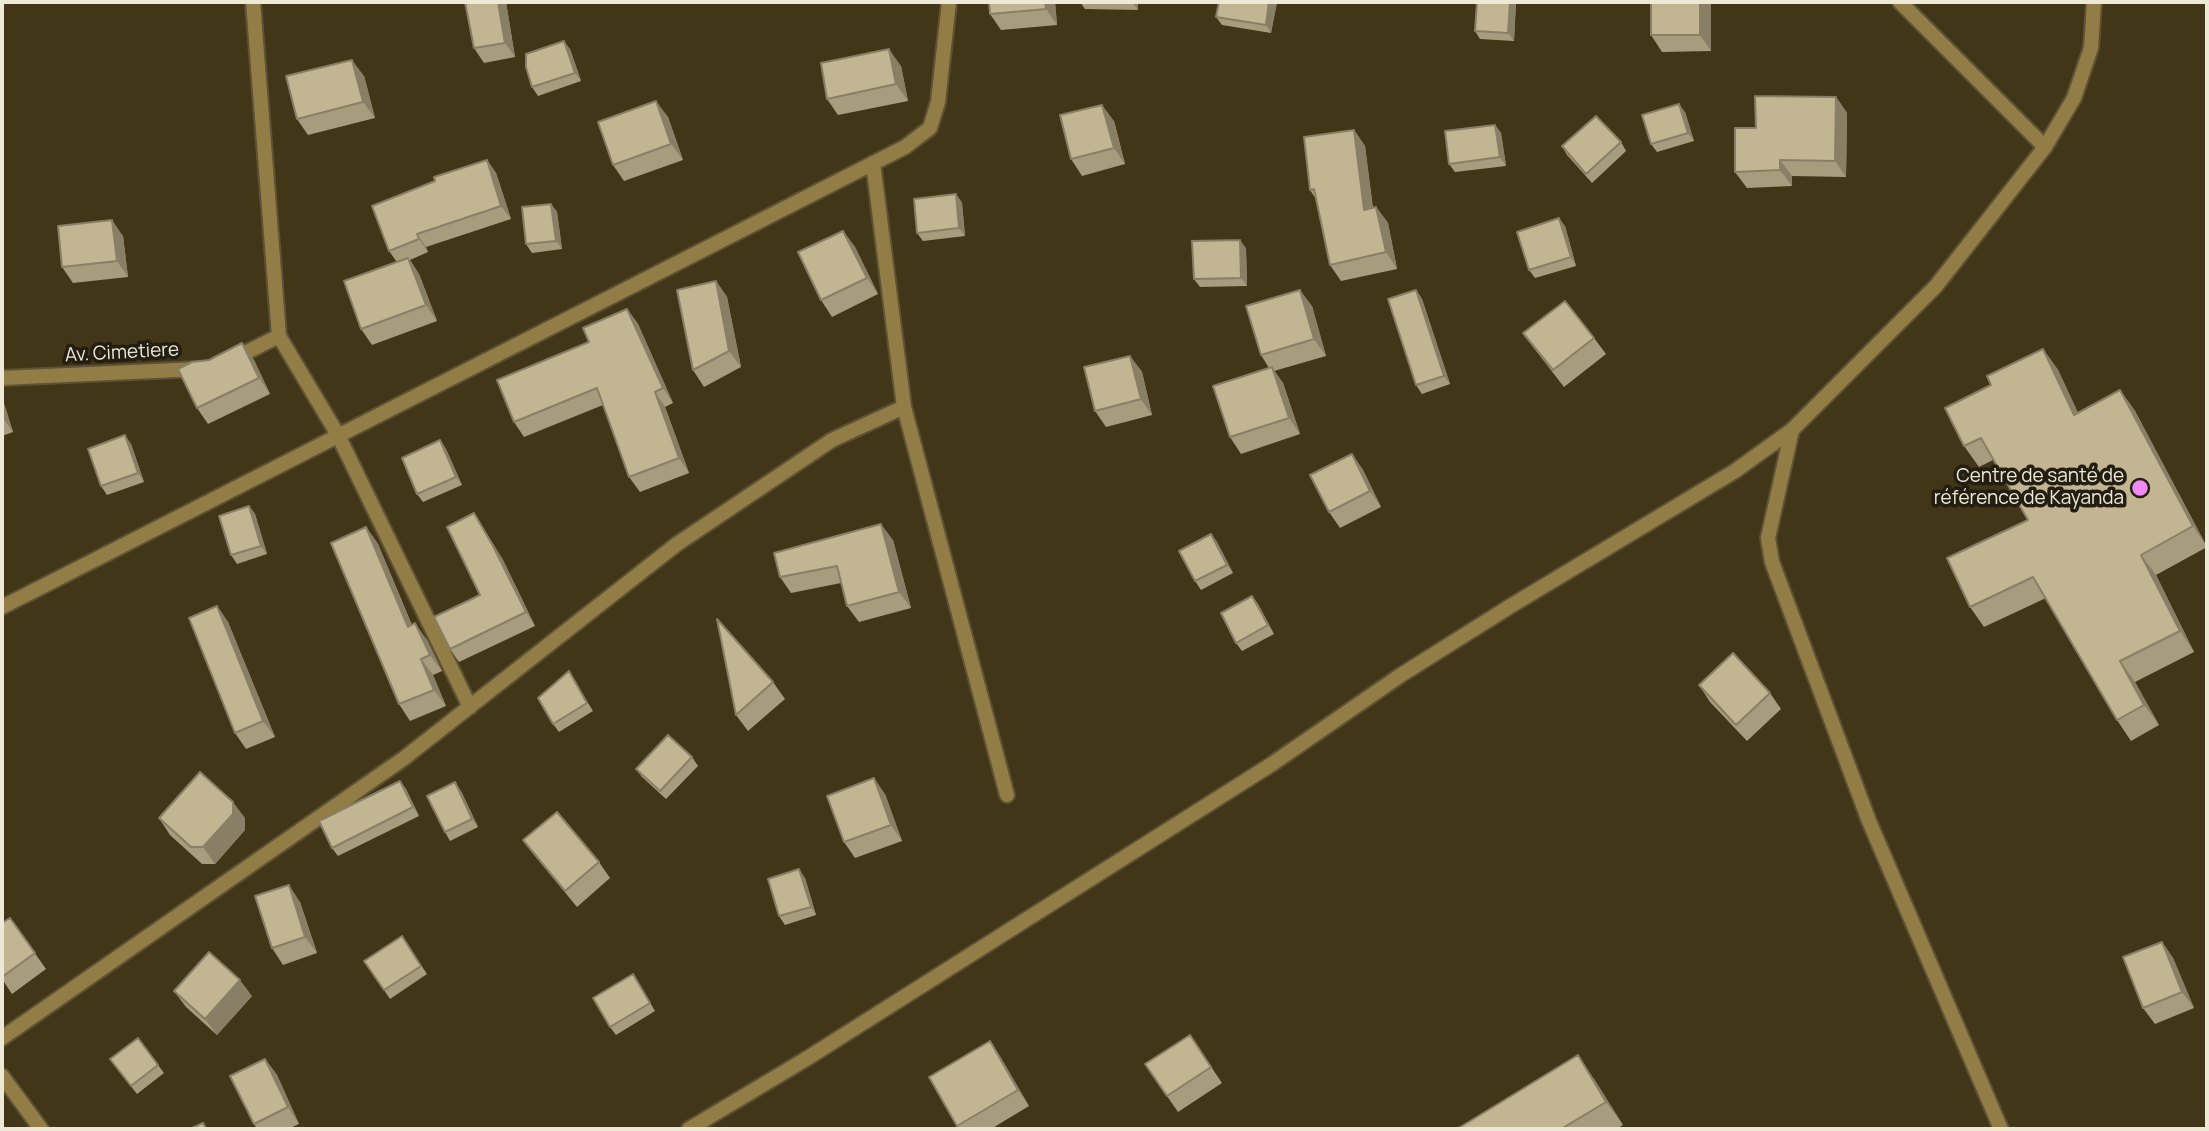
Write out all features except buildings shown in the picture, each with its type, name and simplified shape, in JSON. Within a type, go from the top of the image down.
[{"type":"street","points":[[253,2],[279,336],[338,435],[470,707]]},
{"type":"street","points":[[2,607],[905,147],[930,128],[938,102],[949,2]]},
{"type":"street","points":[[1900,2],[2045,147]]},
{"type":"street","points":[[689,1129],[806,1059],[1249,779],[1401,675],[1735,471],[1792,430],[1936,286],[2045,147],[2074,98],[2091,48],[2094,2]]},
{"type":"street","points":[[873,163],[904,407],[1007,795]]},
{"type":"street","name":"Av. Cimetiere","points":[[2,378],[216,368],[279,336]]},
{"type":"street","points":[[2,1038],[403,760],[677,544],[832,440],[904,407]]},
{"type":"street","points":[[1792,430],[1768,538],[1772,562],[1869,821],[2001,1129]]},
{"type":"street","points":[[2,1076],[41,1129]]},
{"type":"place","name":"Centre de santé de référence de Kayanda","points":[[2140,488]]}]
